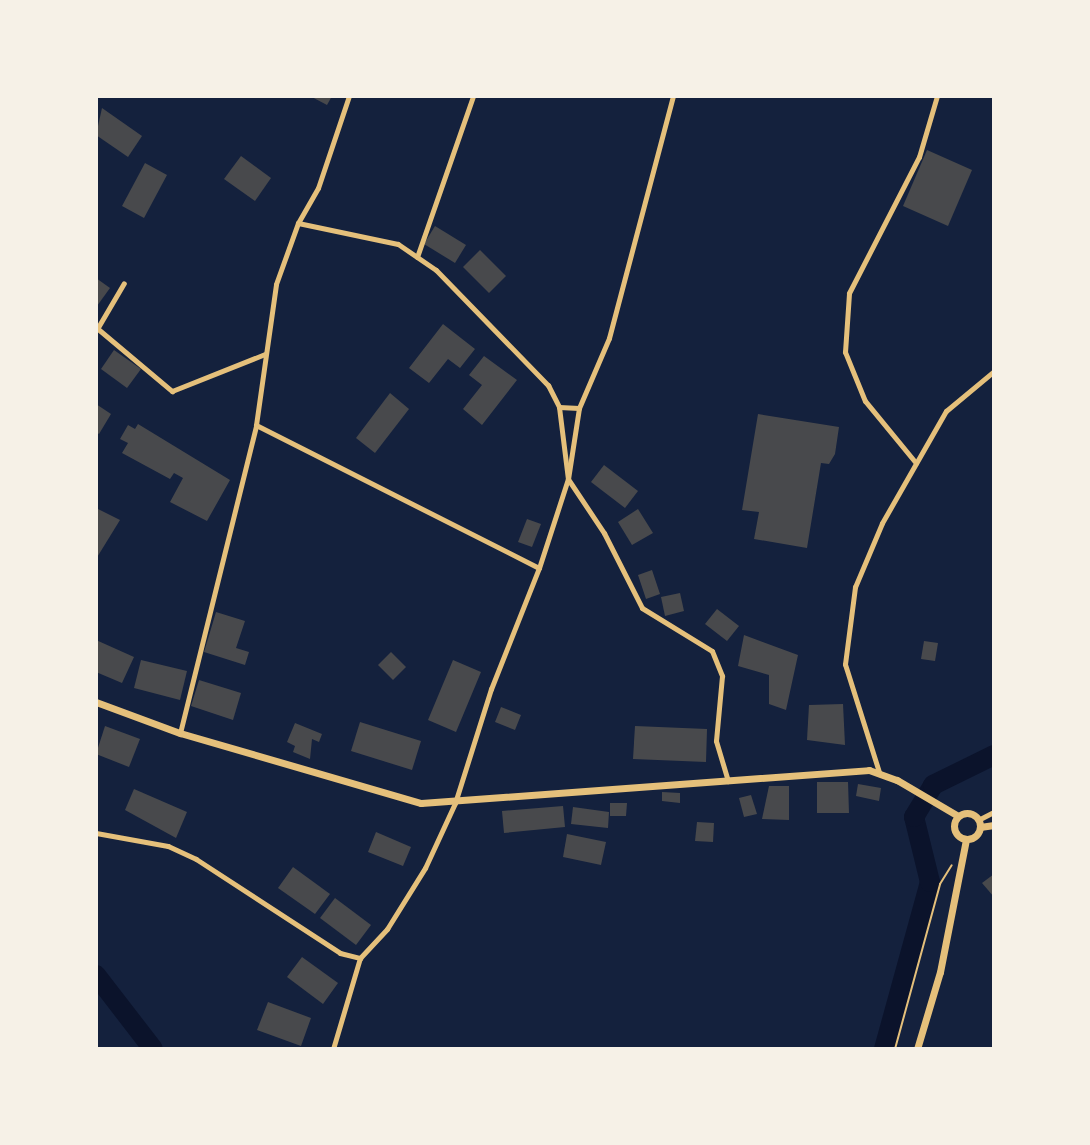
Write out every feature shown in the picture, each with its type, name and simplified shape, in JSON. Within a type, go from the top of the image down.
[{"type":"street","points":[[180,733],[256,425],[276,284],[298,223],[318,188],[349,96]]},
{"type":"street","points":[[417,257],[473,96]]},
{"type":"street","points":[[333,1049],[360,958],[387,929],[425,868],[454,803],[491,689],[539,568],[568,479],[579,408],[609,338],[673,96]]},
{"type":"street","points":[[916,463],[865,400],[845,352],[849,293],[919,157],[937,96]]},
{"type":"street","points":[[298,223],[398,244],[417,257],[510,342],[559,407],[568,479],[604,533],[642,608],[712,651],[722,676],[716,741],[728,781]]},
{"type":"street","points":[[124,283],[97,330],[172,391],[265,354]]},
{"type":"street","points":[[879,772],[845,664],[855,587],[916,463],[946,411],[994,371]]},
{"type":"street","points":[[559,407],[579,408]]},
{"type":"street","points":[[256,425],[539,568]]},
{"type":"street","points":[[96,702],[180,733],[421,803],[454,803],[728,781],[879,772],[958,816],[969,813],[979,823],[994,825]]},
{"type":"street","points":[[917,1049],[940,972],[966,840],[979,823],[994,812]]},
{"type":"street","points":[[958,816],[954,831],[966,840]]},
{"type":"street","points":[[96,833],[168,846],[302,933],[360,958]]},
{"type":"path","points":[[895,1049],[940,884],[954,862]]},
{"type":"building","points":[[310,96],[332,96],[327,105]]},
{"type":"building","points":[[102,108],[142,136],[128,157],[96,135]]},
{"type":"building","points":[[927,150],[972,170],[948,226],[903,206]]},
{"type":"building","points":[[241,156],[271,178],[255,201],[224,179]]},
{"type":"building","points":[[145,163],[167,175],[144,218],[122,206]]},
{"type":"building","points":[[435,226],[466,245],[455,263],[424,244]]},
{"type":"building","points":[[480,250],[506,276],[489,293],[463,267]]},
{"type":"building","points":[[96,278],[110,288],[97,306],[96,305]]},
{"type":"building","points":[[443,324],[475,349],[460,368],[448,359],[429,383],[409,368]]},
{"type":"building","points":[[114,350],[141,369],[127,388],[101,369]]},
{"type":"building","points":[[484,356],[517,380],[482,425],[463,409],[482,385],[469,375]]},
{"type":"building","points":[[390,393],[409,409],[375,453],[356,438]]},
{"type":"building","points":[[96,404],[111,414],[99,434],[96,432]]},
{"type":"building","points":[[758,414],[839,427],[835,454],[829,464],[821,463],[807,548],[754,539],[759,512],[742,510]]},
{"type":"building","points":[[138,424],[230,480],[207,521],[170,502],[183,478],[174,473],[170,479],[122,453],[128,443],[120,439],[128,425],[135,429]]},
{"type":"building","points":[[604,465],[638,491],[625,508],[591,482]]},
{"type":"building","points":[[96,508],[120,520],[96,559]]},
{"type":"building","points":[[638,509],[653,533],[632,545],[618,522]]},
{"type":"building","points":[[527,519],[541,524],[532,547],[518,542]]},
{"type":"building","points":[[652,570],[660,594],[646,599],[638,575]]},
{"type":"building","points":[[680,593],[684,611],[665,616],[661,597]]},
{"type":"building","points":[[717,609],[739,626],[727,641],[705,624]]},
{"type":"building","points":[[216,612],[245,621],[236,648],[249,652],[245,665],[204,652]]},
{"type":"building","points":[[744,635],[798,655],[786,710],[769,704],[769,675],[738,666]]},
{"type":"building","points":[[96,640],[134,657],[122,683],[96,672]]},
{"type":"building","points":[[924,641],[938,643],[935,661],[921,659]]},
{"type":"building","points":[[391,652],[406,667],[393,680],[378,665]]},
{"type":"building","points":[[141,660],[187,671],[180,700],[134,688]]},
{"type":"building","points":[[453,660],[481,672],[456,732],[428,720]]},
{"type":"building","points":[[199,680],[241,693],[233,720],[191,706]]},
{"type":"building","points":[[843,704],[845,745],[807,740],[809,705]]},
{"type":"building","points":[[501,707],[521,715],[515,730],[495,722]]},
{"type":"building","points":[[360,722],[421,741],[412,770],[351,751]]},
{"type":"building","points":[[295,723],[322,734],[319,742],[312,739],[310,759],[293,752],[295,746],[287,742]]},
{"type":"building","points":[[105,726],[140,739],[129,767],[96,754]]},
{"type":"building","points":[[635,726],[707,729],[706,762],[633,759]]},
{"type":"building","points":[[817,782],[848,782],[849,813],[817,813]]},
{"type":"building","points":[[858,784],[881,788],[879,801],[856,796]]},
{"type":"building","points":[[769,786],[789,786],[789,820],[762,819]]},
{"type":"building","points":[[134,789],[187,812],[176,838],[125,810]]},
{"type":"building","points":[[662,792],[680,793],[680,803],[662,801]]},
{"type":"building","points":[[751,795],[757,814],[744,817],[739,798]]},
{"type":"building","points":[[610,803],[627,803],[626,816],[610,816]]},
{"type":"building","points":[[563,806],[565,827],[504,833],[502,811]]},
{"type":"building","points":[[573,807],[609,812],[608,828],[571,824]]},
{"type":"building","points":[[697,822],[714,823],[713,842],[695,841]]},
{"type":"building","points":[[376,832],[411,847],[403,866],[368,852]]},
{"type":"building","points":[[567,834],[606,842],[601,865],[563,857]]},
{"type":"building","points":[[293,867],[330,894],[315,914],[278,888]]},
{"type":"building","points":[[994,874],[994,897],[982,883]]},
{"type":"building","points":[[335,898],[371,925],[356,945],[320,918]]},
{"type":"building","points":[[302,957],[338,983],[323,1004],[287,977]]},
{"type":"building","points":[[268,1002],[311,1018],[301,1046],[257,1030]]},
{"type":"waterway","points":[[884,1049],[930,882],[914,817],[933,785],[994,755]]},
{"type":"waterway","points":[[96,975],[153,1049]]}]
